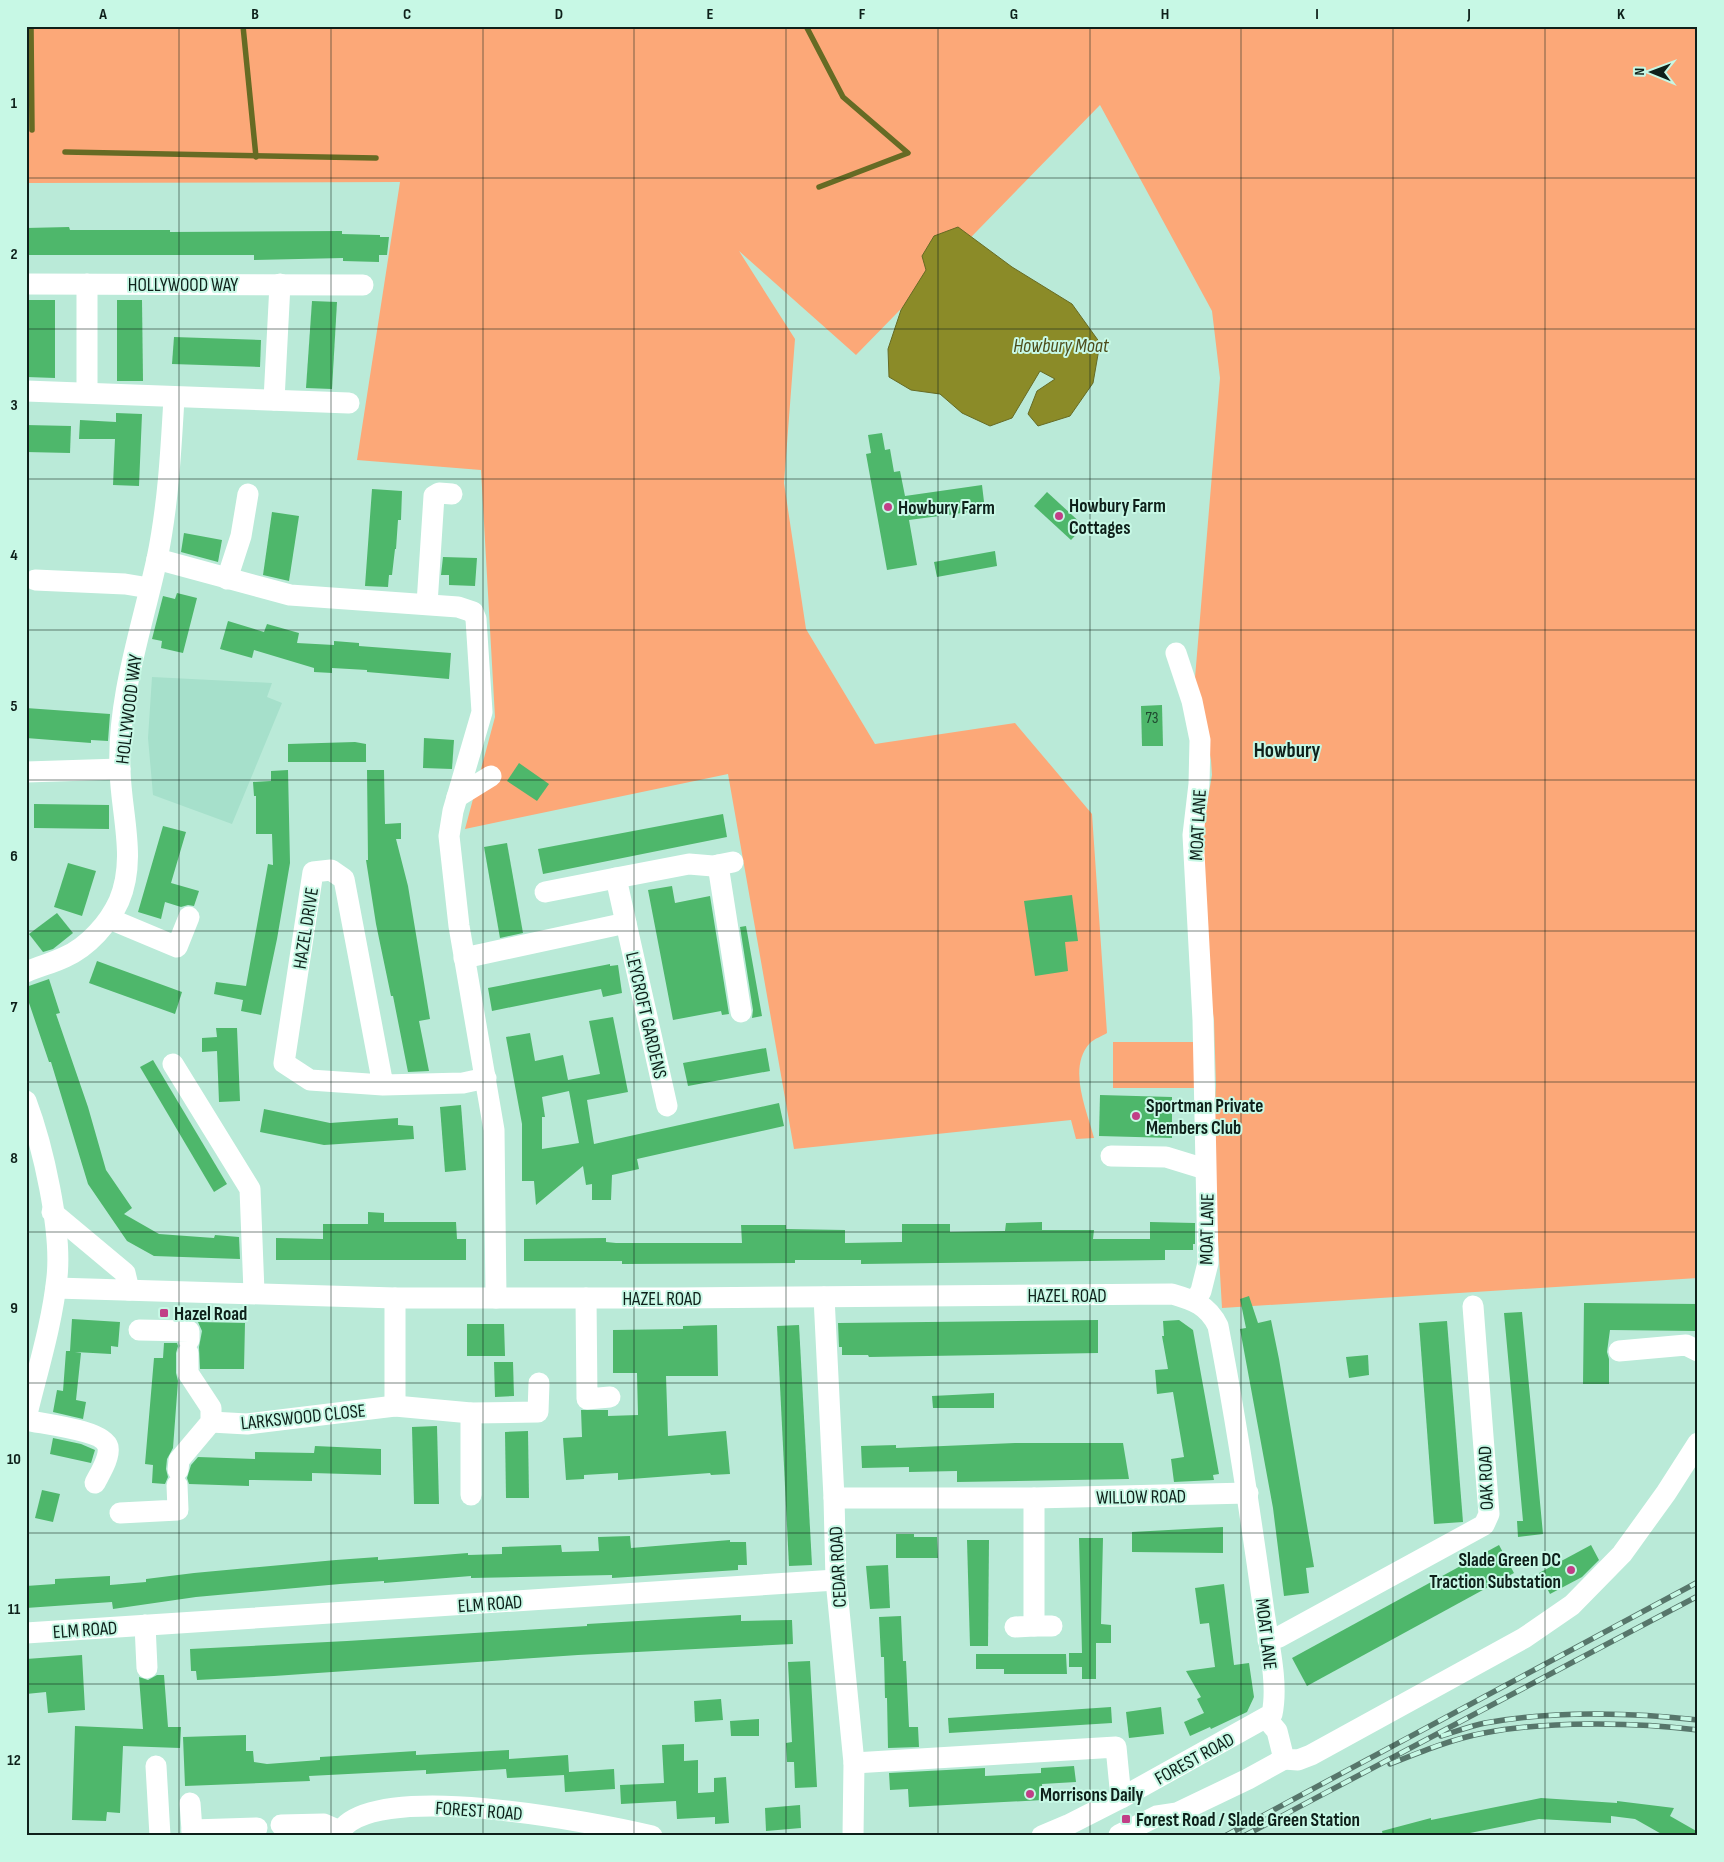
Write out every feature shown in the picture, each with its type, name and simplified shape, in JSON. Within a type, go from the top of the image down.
[{"type":"street","name":"HOLLYWOOD WAY","points":[[26,284],[363,285]]},
{"type":"street","points":[[87,284],[87,391]]},
{"type":"street","points":[[274,400],[280,284]]},
{"type":"street","points":[[26,391],[87,391],[174,398],[349,403]]},
{"type":"street","name":"HOLLYWOOD WAY","points":[[26,972],[67,957],[91,938],[110,919],[120,899],[127,870],[128,843],[120,770],[128,680],[157,559],[168,486],[174,398]]},
{"type":"street","points":[[427,604],[434,496],[439,493],[452,494]]},
{"type":"street","points":[[227,579],[241,536],[248,494]]},
{"type":"street","points":[[157,559],[273,592],[320,598],[427,604],[464,608],[472,612],[477,623],[482,712],[457,797],[449,836],[464,958],[494,1130],[496,1298]]},
{"type":"street","points":[[35,580],[124,584],[149,588]]},
{"type":"street","name":"MOAT LANE","points":[[1176,653],[1192,702],[1200,740],[1199,784],[1193,835],[1203,1020],[1205,1169],[1209,1212],[1208,1263],[1200,1291],[1195,1300],[1214,1317],[1218,1326],[1248,1493],[1275,1700],[1272,1714],[1266,1718]]},
{"type":"street","points":[[26,772],[120,770]]},
{"type":"street","points":[[457,797],[491,776]]},
{"type":"street","points":[[545,892],[689,864],[725,863],[741,1012]]},
{"type":"street","name":"HAZEL DRIVE","points":[[383,1085],[344,879],[331,870],[313,872],[284,1063],[310,1080],[383,1085],[463,1083],[486,1078]]},
{"type":"street","name":"LEYCROFT GARDENS","points":[[616,878],[649,1035],[658,1060],[667,1106]]},
{"type":"street","points":[[110,919],[174,955],[189,917]]},
{"type":"street","points":[[464,958],[626,924]]},
{"type":"street","points":[[173,1064],[250,1189],[254,1292]]},
{"type":"street","points":[[27,1102],[41,1147],[57,1253],[56,1288],[26,1419],[94,1434],[104,1440],[108,1452],[95,1483]]},
{"type":"street","points":[[1112,1156],[1166,1156],[1205,1169]]},
{"type":"street","points":[[52,1212],[125,1273],[129,1290]]},
{"type":"street","name":"HAZEL ROAD","points":[[56,1288],[254,1292],[395,1298],[1172,1294],[1195,1300]]},
{"type":"street","name":"CEDAR ROAD","points":[[824,1297],[836,1580],[854,1763],[853,1836]]},
{"type":"street","points":[[395,1298],[395,1406]]},
{"type":"street","points":[[586,1298],[587,1399],[610,1397]]},
{"type":"street","name":"OAK ROAD","points":[[1268,1640],[1279,1637],[1484,1525],[1489,1514],[1473,1306]]},
{"type":"street","points":[[120,1513],[178,1510],[179,1460],[211,1422],[211,1408],[188,1373],[189,1331],[139,1330]]},
{"type":"street","points":[[1620,1351],[1686,1345],[1698,1351]]},
{"type":"street","name":"LARKSWOOD CLOSE","points":[[211,1422],[247,1424],[395,1406],[472,1413],[538,1412],[538,1383]]},
{"type":"street","points":[[471,1495],[472,1413]]},
{"type":"street","points":[[1119,1835],[1157,1816],[1177,1813],[1248,1779],[1284,1758],[1298,1760],[1311,1755],[1524,1638],[1572,1605],[1622,1554],[1666,1493],[1698,1444]]},
{"type":"street","name":"WILLOW ROAD","points":[[834,1498],[1034,1498],[1248,1493]]},
{"type":"street","points":[[1033,1626],[1034,1498]]},
{"type":"street","name":"ELM ROAD","points":[[26,1633],[836,1580]]},
{"type":"street","name":"ELM ROAD","points":[[144,1625],[147,1668]]},
{"type":"street","points":[[1266,1718],[1277,1731],[1284,1758]]},
{"type":"street","name":"FOREST ROAD","points":[[1042,1836],[1070,1831],[1121,1798],[1266,1718]]},
{"type":"street","points":[[854,1763],[1116,1747],[1121,1798]]},
{"type":"street","points":[[156,1766],[160,1836]]},
{"type":"street","points":[[190,1804],[192,1833],[257,1828]]},
{"type":"street","name":"FOREST ROAD","points":[[339,1833],[358,1816],[381,1809],[411,1806],[502,1809],[652,1836]]},
{"type":"street","points":[[281,1825],[324,1824],[339,1833]]},
{"type":"shaded area","points":[[26,26],[1698,26],[1698,1278],[1222,1308],[1213,1154],[1216,1085],[1214,1020],[1204,957],[1200,845],[1212,775],[1211,760],[1195,678],[1220,378],[1212,311],[1100,105],[856,355],[739,251],[795,339],[784,483],[806,629],[875,744],[1015,723],[1092,814],[1107,1033],[1090,1043],[1083,1053],[1080,1064],[1079,1077],[1081,1089],[1094,1138],[1076,1139],[1071,1120],[794,1149],[728,774],[465,829],[495,717],[481,470],[357,460],[400,182],[26,183]]},
{"type":"shaded area","points":[[152,677],[272,683],[267,697],[282,703],[232,824],[153,795],[148,738]]},
{"type":"shaded area","points":[[1113,1042],[1197,1042],[1197,1088],[1113,1088]]},
{"type":"water","name":"Howbury Moat","points":[[958,227],[1012,267],[1072,304],[1100,343],[1093,383],[1070,416],[1038,426],[1028,414],[1037,391],[1055,379],[1040,371],[1012,418],[990,426],[962,413],[940,394],[911,390],[889,377],[888,349],[901,310],[926,270],[922,256],[934,236]]},
{"type":"building","points":[[69,227],[70,230],[170,230],[170,232],[342,231],[342,234],[389,237],[387,255],[379,255],[379,262],[343,261],[343,258],[254,260],[254,255],[27,255],[26,228]]},
{"type":"building","points":[[27,300],[55,300],[55,378],[27,377]]},
{"type":"building","points":[[117,300],[142,300],[143,381],[117,381]]},
{"type":"building","points":[[312,301],[337,302],[332,389],[306,388]]},
{"type":"building","points":[[174,337],[261,340],[260,367],[172,364]]},
{"type":"building","points":[[116,413],[142,414],[139,486],[113,485],[115,439],[79,439],[80,420],[116,422]]},
{"type":"building","points":[[26,425],[71,426],[70,453],[26,452]]},
{"type":"building","points":[[882,433],[885,450],[890,449],[894,472],[900,471],[905,496],[982,485],[985,510],[909,520],[917,565],[887,570],[866,454],[871,453],[868,435]]},
{"type":"building","points":[[372,489],[402,491],[401,520],[398,520],[396,549],[388,587],[365,586]]},
{"type":"building","name":"Howbury Farm Cottages","points":[[1047,492],[1084,526],[1071,540],[1034,506]]},
{"type":"building","points":[[272,512],[299,516],[289,581],[263,575]]},
{"type":"building","points":[[184,533],[222,540],[218,562],[181,552]]},
{"type":"building","points":[[995,551],[997,566],[937,577],[934,562]]},
{"type":"building","points":[[443,557],[477,558],[475,586],[449,585],[449,575],[441,575]]},
{"type":"building","points":[[177,593],[197,598],[183,653],[161,648],[162,641],[152,639],[163,596],[175,599]]},
{"type":"building","points":[[228,621],[264,632],[267,624],[299,633],[297,643],[334,645],[334,641],[359,643],[359,646],[451,653],[449,679],[332,668],[332,673],[314,672],[314,668],[254,650],[252,658],[220,649]]},
{"type":"building","points":[[1162,705],[1163,746],[1142,746],[1141,706]]},
{"type":"building","points":[[26,708],[110,714],[108,741],[91,740],[91,743],[26,738]]},
{"type":"building","points":[[424,738],[454,740],[452,769],[423,768]]},
{"type":"building","points":[[355,742],[366,744],[366,762],[288,762],[288,744]]},
{"type":"building","points":[[519,763],[549,784],[537,801],[507,781]]},
{"type":"building","points":[[288,770],[290,863],[261,1015],[241,1011],[243,1000],[214,994],[216,982],[246,986],[268,864],[273,865],[272,834],[256,834],[256,796],[254,796],[253,782],[271,781],[271,771]]},
{"type":"building","points":[[367,770],[384,770],[385,824],[401,823],[401,839],[396,839],[408,886],[430,1019],[419,1021],[429,1071],[408,1072],[376,924],[366,860],[368,860]]},
{"type":"building","points":[[34,804],[109,805],[109,829],[34,828]]},
{"type":"building","points":[[723,814],[727,837],[543,874],[538,849]]},
{"type":"building","points":[[163,826],[186,832],[171,883],[199,891],[194,906],[181,907],[165,902],[161,919],[138,912]]},
{"type":"building","points":[[507,843],[523,933],[500,938],[484,847]]},
{"type":"building","points":[[68,863],[96,871],[82,916],[54,907]]},
{"type":"building","points":[[672,886],[675,903],[710,896],[729,1014],[722,1015],[721,1011],[673,1020],[648,890]]},
{"type":"building","points":[[1072,895],[1078,941],[1065,942],[1068,971],[1035,976],[1024,901]]},
{"type":"building","points":[[57,913],[73,933],[53,949],[43,952],[29,934]]},
{"type":"building","points":[[746,926],[762,1016],[752,1018],[753,1010],[740,927]]},
{"type":"building","points":[[97,961],[182,992],[175,1014],[89,983]]},
{"type":"building","points":[[610,964],[610,966],[618,965],[622,993],[603,997],[601,989],[492,1011],[488,988]]},
{"type":"building","points":[[49,979],[60,1013],[56,1014],[88,1107],[106,1170],[132,1208],[124,1214],[159,1234],[214,1238],[215,1235],[239,1237],[240,1259],[154,1256],[127,1241],[88,1184],[51,1062],[49,1062],[26,994],[26,987]]},
{"type":"building","points":[[613,1017],[628,1092],[587,1100],[594,1144],[779,1103],[784,1126],[637,1159],[639,1169],[612,1175],[611,1200],[592,1200],[592,1184],[586,1185],[583,1166],[536,1205],[534,1181],[522,1181],[522,1124],[506,1037],[530,1033],[535,1061],[563,1055],[568,1080],[600,1074],[589,1021]],"holes":[[[569,1091],[579,1143],[542,1149],[542,1117],[545,1117],[542,1097]]]},
{"type":"building","points":[[216,1028],[237,1028],[240,1101],[219,1102],[217,1051],[202,1052],[202,1038],[217,1037]]},
{"type":"building","points":[[766,1048],[770,1071],[688,1086],[683,1063]]},
{"type":"building","points":[[153,1060],[227,1184],[214,1192],[140,1067]]},
{"type":"building","name":"Sportman Private Members Club","points":[[1100,1095],[1172,1097],[1172,1138],[1099,1136]]},
{"type":"building","points":[[461,1105],[466,1170],[445,1172],[440,1107]]},
{"type":"building","points":[[264,1109],[330,1123],[398,1118],[398,1125],[413,1126],[414,1139],[324,1145],[260,1132]]},
{"type":"building","points":[[368,1212],[384,1213],[384,1222],[456,1222],[457,1239],[466,1239],[466,1260],[276,1260],[276,1238],[323,1239],[323,1224],[368,1224]]},
{"type":"building","points":[[1042,1222],[1042,1230],[1094,1230],[1093,1239],[1150,1239],[1150,1222],[1195,1223],[1195,1244],[1193,1244],[1193,1250],[1165,1250],[1165,1260],[861,1264],[861,1260],[795,1260],[795,1263],[622,1264],[622,1261],[524,1261],[524,1239],[606,1238],[606,1242],[616,1243],[742,1243],[741,1225],[786,1225],[786,1229],[845,1230],[845,1243],[902,1242],[902,1224],[950,1224],[950,1232],[1005,1231],[1006,1223]]},
{"type":"building","points":[[1249,1296],[1258,1323],[1271,1320],[1279,1359],[1314,1567],[1306,1568],[1309,1593],[1284,1596],[1273,1508],[1240,1329],[1246,1328],[1240,1299]]},
{"type":"building","points":[[1584,1303],[1698,1304],[1698,1331],[1610,1330],[1607,1352],[1609,1359],[1609,1384],[1583,1384]]},
{"type":"building","points":[[1522,1312],[1543,1534],[1518,1537],[1517,1521],[1523,1521],[1504,1313]]},
{"type":"building","points":[[72,1319],[120,1322],[118,1347],[111,1346],[111,1354],[75,1352],[81,1353],[76,1400],[86,1402],[83,1419],[53,1412],[57,1390],[63,1391],[66,1351],[70,1351]]},
{"type":"building","points":[[1098,1320],[1098,1353],[869,1357],[868,1355],[842,1355],[842,1347],[839,1347],[838,1323]]},
{"type":"building","points":[[1179,1320],[1193,1330],[1219,1474],[1213,1475],[1214,1480],[1174,1482],[1171,1459],[1184,1457],[1173,1392],[1157,1394],[1155,1370],[1168,1369],[1162,1336],[1164,1336],[1163,1321]]},
{"type":"building","points":[[1447,1321],[1463,1522],[1434,1524],[1419,1323]]},
{"type":"building","points":[[198,1322],[245,1323],[244,1369],[200,1369],[199,1347],[202,1331]]},
{"type":"building","points":[[467,1324],[504,1324],[505,1356],[467,1356]]},
{"type":"building","points":[[717,1325],[718,1376],[666,1376],[668,1436],[726,1431],[730,1474],[711,1475],[710,1473],[618,1480],[618,1473],[584,1475],[584,1479],[566,1480],[563,1438],[582,1437],[581,1410],[608,1410],[608,1416],[638,1415],[637,1373],[613,1373],[613,1330],[683,1329],[683,1326]]},
{"type":"building","points":[[799,1325],[812,1565],[789,1566],[777,1326]]},
{"type":"building","points":[[164,1343],[177,1343],[178,1346],[176,1373],[178,1381],[173,1448],[167,1459],[166,1469],[168,1477],[165,1484],[152,1483],[153,1465],[145,1464],[154,1358],[163,1358]]},
{"type":"building","points":[[1368,1355],[1369,1375],[1349,1378],[1346,1357]]},
{"type":"building","points":[[494,1362],[513,1362],[514,1396],[495,1397]]},
{"type":"building","points":[[994,1393],[994,1408],[933,1408],[932,1396]]},
{"type":"building","points":[[437,1426],[439,1504],[414,1504],[412,1427]]},
{"type":"building","points":[[528,1431],[529,1498],[506,1498],[505,1432]]},
{"type":"building","points":[[53,1438],[81,1444],[95,1450],[91,1463],[50,1454]]},
{"type":"building","points":[[1015,1443],[1123,1443],[1129,1479],[957,1482],[957,1471],[909,1472],[909,1467],[862,1468],[861,1446],[896,1445],[896,1448]]},
{"type":"building","points":[[315,1446],[381,1449],[381,1475],[312,1473],[312,1481],[249,1480],[249,1486],[189,1484],[187,1478],[191,1465],[198,1457],[255,1459],[255,1452],[314,1453]]},
{"type":"building","points":[[42,1490],[60,1494],[53,1522],[35,1518]]},
{"type":"building","points":[[1223,1527],[1223,1553],[1132,1552],[1132,1532]]},
{"type":"building","points":[[896,1534],[914,1534],[914,1537],[937,1537],[938,1558],[896,1558]]},
{"type":"building","points":[[630,1536],[631,1548],[730,1540],[730,1542],[746,1542],[747,1565],[738,1565],[738,1570],[612,1578],[612,1575],[471,1578],[471,1576],[384,1583],[384,1581],[340,1584],[196,1597],[113,1609],[112,1602],[26,1608],[26,1586],[55,1584],[55,1579],[110,1576],[110,1585],[146,1582],[146,1579],[194,1573],[336,1560],[378,1557],[378,1560],[468,1553],[468,1555],[502,1554],[502,1547],[561,1545],[562,1552],[599,1551],[598,1537]]},
{"type":"building","points":[[1079,1538],[1103,1538],[1101,1624],[1111,1625],[1111,1643],[1096,1643],[1096,1679],[1082,1679],[1082,1667],[1069,1667],[1069,1653],[1082,1653]]},
{"type":"building","points":[[967,1540],[989,1540],[988,1646],[970,1646]]},
{"type":"building","points":[[1499,1545],[1514,1573],[1307,1686],[1292,1658]]},
{"type":"building","name":"Slade Green DC Traction Substation","points":[[1591,1545],[1599,1560],[1582,1577],[1550,1594],[1539,1573]]},
{"type":"building","points":[[888,1565],[890,1608],[870,1609],[866,1566]]},
{"type":"building","points":[[1224,1584],[1234,1665],[1249,1663],[1254,1697],[1247,1712],[1211,1729],[1210,1727],[1190,1736],[1184,1722],[1204,1713],[1197,1699],[1201,1697],[1186,1671],[1215,1667],[1209,1623],[1200,1624],[1195,1588]]},
{"type":"building","points":[[741,1615],[741,1621],[792,1620],[793,1644],[578,1655],[197,1680],[196,1671],[191,1671],[190,1649],[347,1641]]},
{"type":"building","points":[[901,1616],[903,1661],[906,1661],[909,1727],[918,1727],[919,1747],[888,1748],[887,1698],[885,1698],[884,1657],[881,1657],[879,1617]]},
{"type":"building","points":[[976,1654],[1066,1654],[1067,1674],[1004,1674],[1004,1669],[976,1669]]},
{"type":"building","points":[[82,1655],[85,1710],[48,1713],[46,1692],[26,1694],[26,1659]]},
{"type":"building","points":[[810,1661],[817,1787],[795,1788],[794,1762],[787,1762],[786,1743],[792,1742],[788,1662]]},
{"type":"building","points":[[157,1675],[164,1675],[168,1727],[181,1727],[180,1748],[123,1746],[120,1813],[107,1812],[106,1821],[72,1820],[75,1726],[143,1729],[139,1677],[148,1680]]},
{"type":"building","points":[[721,1699],[723,1720],[695,1722],[694,1701]]},
{"type":"building","points":[[1111,1707],[1112,1723],[949,1733],[948,1718]]},
{"type":"building","points":[[1161,1707],[1164,1734],[1129,1738],[1126,1712]]},
{"type":"building","points":[[759,1719],[759,1736],[731,1736],[730,1721]]},
{"type":"building","points":[[246,1735],[246,1751],[253,1751],[254,1762],[267,1764],[320,1760],[320,1757],[416,1751],[416,1755],[509,1750],[509,1759],[568,1755],[569,1772],[614,1769],[615,1789],[565,1792],[564,1775],[507,1778],[506,1769],[426,1774],[426,1770],[309,1776],[310,1781],[185,1786],[183,1737]]},
{"type":"building","points":[[684,1744],[684,1761],[698,1760],[698,1793],[714,1792],[714,1778],[726,1777],[729,1823],[715,1824],[715,1817],[677,1819],[676,1801],[621,1804],[620,1785],[664,1783],[662,1745]]},
{"type":"building","points":[[1074,1766],[1076,1782],[1042,1784],[1043,1800],[909,1807],[908,1789],[890,1790],[889,1773],[985,1768],[985,1776],[1041,1773],[1041,1768]]},
{"type":"building","points":[[1541,1798],[1617,1803],[1617,1801],[1674,1808],[1670,1816],[1698,1832],[1698,1836],[1665,1836],[1635,1819],[1611,1816],[1611,1823],[1539,1819],[1455,1836],[1383,1836],[1382,1831],[1431,1818],[1431,1820]]},
{"type":"building","points":[[800,1805],[801,1828],[766,1831],[765,1808]]},
{"type":"waterway","points":[[31,26],[32,130]]},
{"type":"waterway","points":[[243,26],[256,157]]},
{"type":"waterway","points":[[806,26],[843,97],[908,153],[819,187]]},
{"type":"waterway","points":[[65,152],[376,158]]},
{"type":"railway","points":[[1225,1836],[1698,1582]]},
{"type":"railway","points":[[1244,1836],[1698,1596]]},
{"type":"railway","points":[[1441,1736],[1485,1723],[1537,1716],[1618,1714],[1698,1720]]},
{"type":"railway","points":[[1390,1764],[1424,1750],[1460,1739],[1484,1733],[1534,1726],[1619,1724],[1698,1730]]},
{"type":"place","name":"Howbury Farm","points":[[888,507]]},
{"type":"place","name":"Howbury Farm Cottages","points":[[1059,516]]},
{"type":"place","name":"Sportman Private Members Club","points":[[1136,1116]]},
{"type":"place","name":"Hazel Road","points":[[164,1313]]},
{"type":"place","name":"Slade Green DC Traction Substation","points":[[1571,1570]]},
{"type":"place","name":"Morrisons Daily","points":[[1030,1794]]},
{"type":"place","name":"Forest Road / Slade Green Station","points":[[1126,1819]]},
{"type":"district","name":"Howbury","points":[[1287,750]]}]
